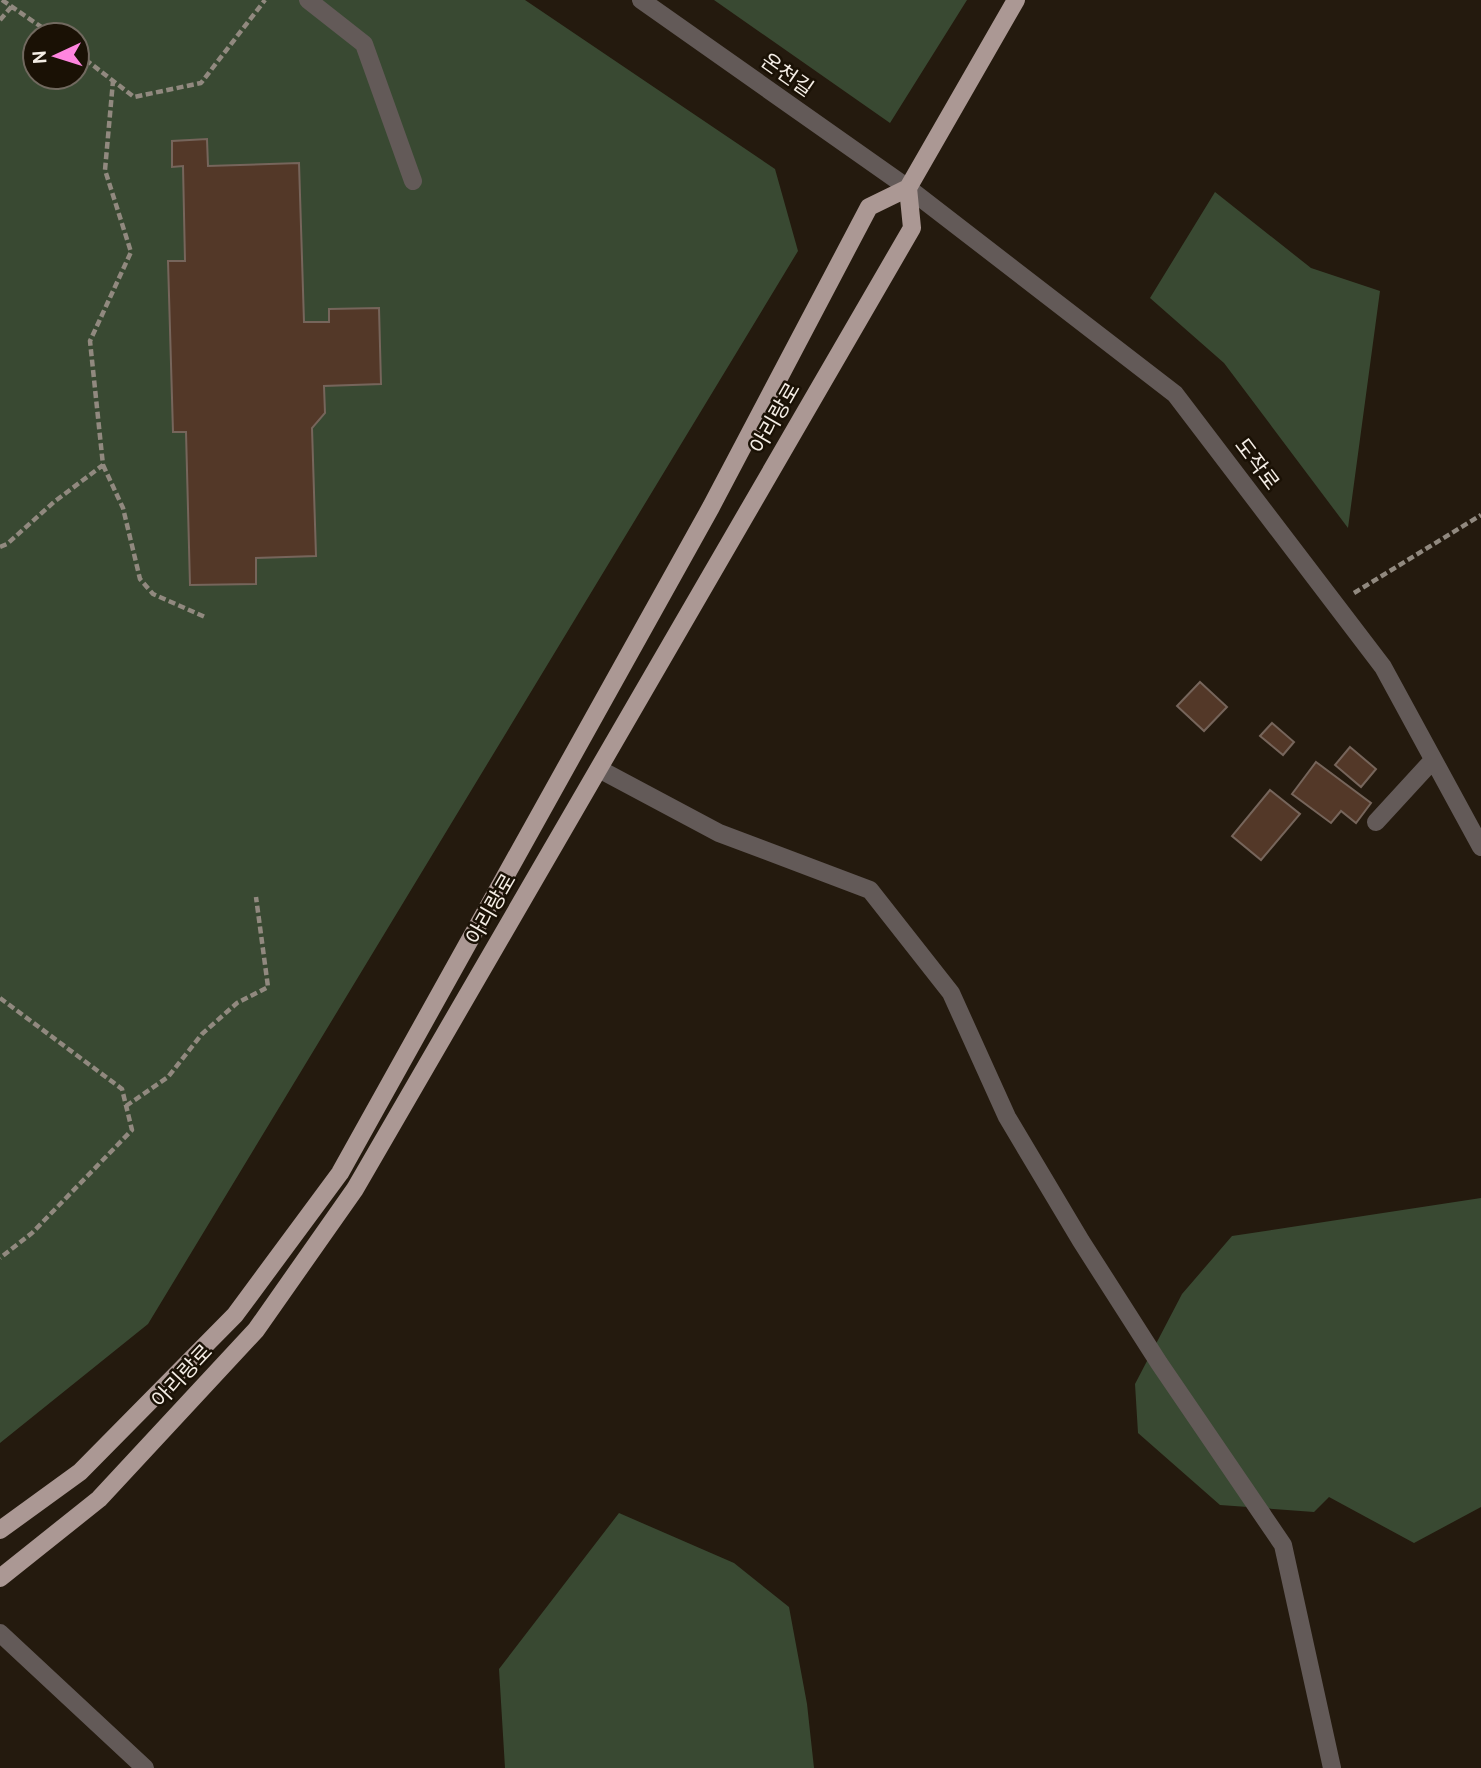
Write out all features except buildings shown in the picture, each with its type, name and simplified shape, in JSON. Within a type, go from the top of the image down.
[{"type":"main road","points":[[908,188],[1016,0]]},
{"type":"main road","name":"아리랑로","points":[[0,1530],[80,1472],[235,1315],[340,1173],[711,507],[869,207],[908,188],[912,228],[355,1189],[256,1329],[99,1499],[0,1578]]},
{"type":"street","points":[[308,0],[364,44],[413,181]]},
{"type":"street","name":"온천길","points":[[640,0],[908,188]]},
{"type":"street","name":"도작로","points":[[908,188],[1175,394],[1383,667],[1481,847]]},
{"type":"street","points":[[1376,822],[1433,760]]},
{"type":"street","points":[[599,769],[719,833],[870,890],[951,993],[1007,1117],[1060,1207],[1159,1363],[1283,1545],[1332,1768]]},
{"type":"street","points":[[0,1633],[145,1768]]},
{"type":"path","points":[[2,0],[33,21]]},
{"type":"path","points":[[91,64],[134,97],[201,83],[265,0]]},
{"type":"path","points":[[0,20],[12,6]]},
{"type":"path","points":[[113,81],[104,170],[131,252],[90,341],[103,465],[123,508],[140,579],[153,594],[205,617]]},
{"type":"path","points":[[0,547],[103,465]]},
{"type":"path","points":[[1336,604],[1481,515]]},
{"type":"path","points":[[126,1105],[168,1077],[202,1034],[237,1003],[268,987],[256,897]]},
{"type":"path","points":[[0,998],[122,1089],[132,1130],[32,1233],[0,1258]]},
{"type":"green space","points":[[0,0],[525,0],[775,169],[798,251],[148,1324],[0,1443]]},
{"type":"green space","points":[[714,0],[967,0],[890,123]]},
{"type":"green space","points":[[1215,192],[1311,268],[1380,291],[1348,528],[1224,363],[1150,298]]},
{"type":"green space","points":[[1481,1198],[1481,1507],[1414,1543],[1329,1497],[1314,1512],[1220,1505],[1138,1433],[1135,1384],[1182,1294],[1232,1236]]},
{"type":"green space","points":[[619,1513],[734,1563],[789,1607],[807,1704],[814,1768],[505,1768],[499,1669]]}]
